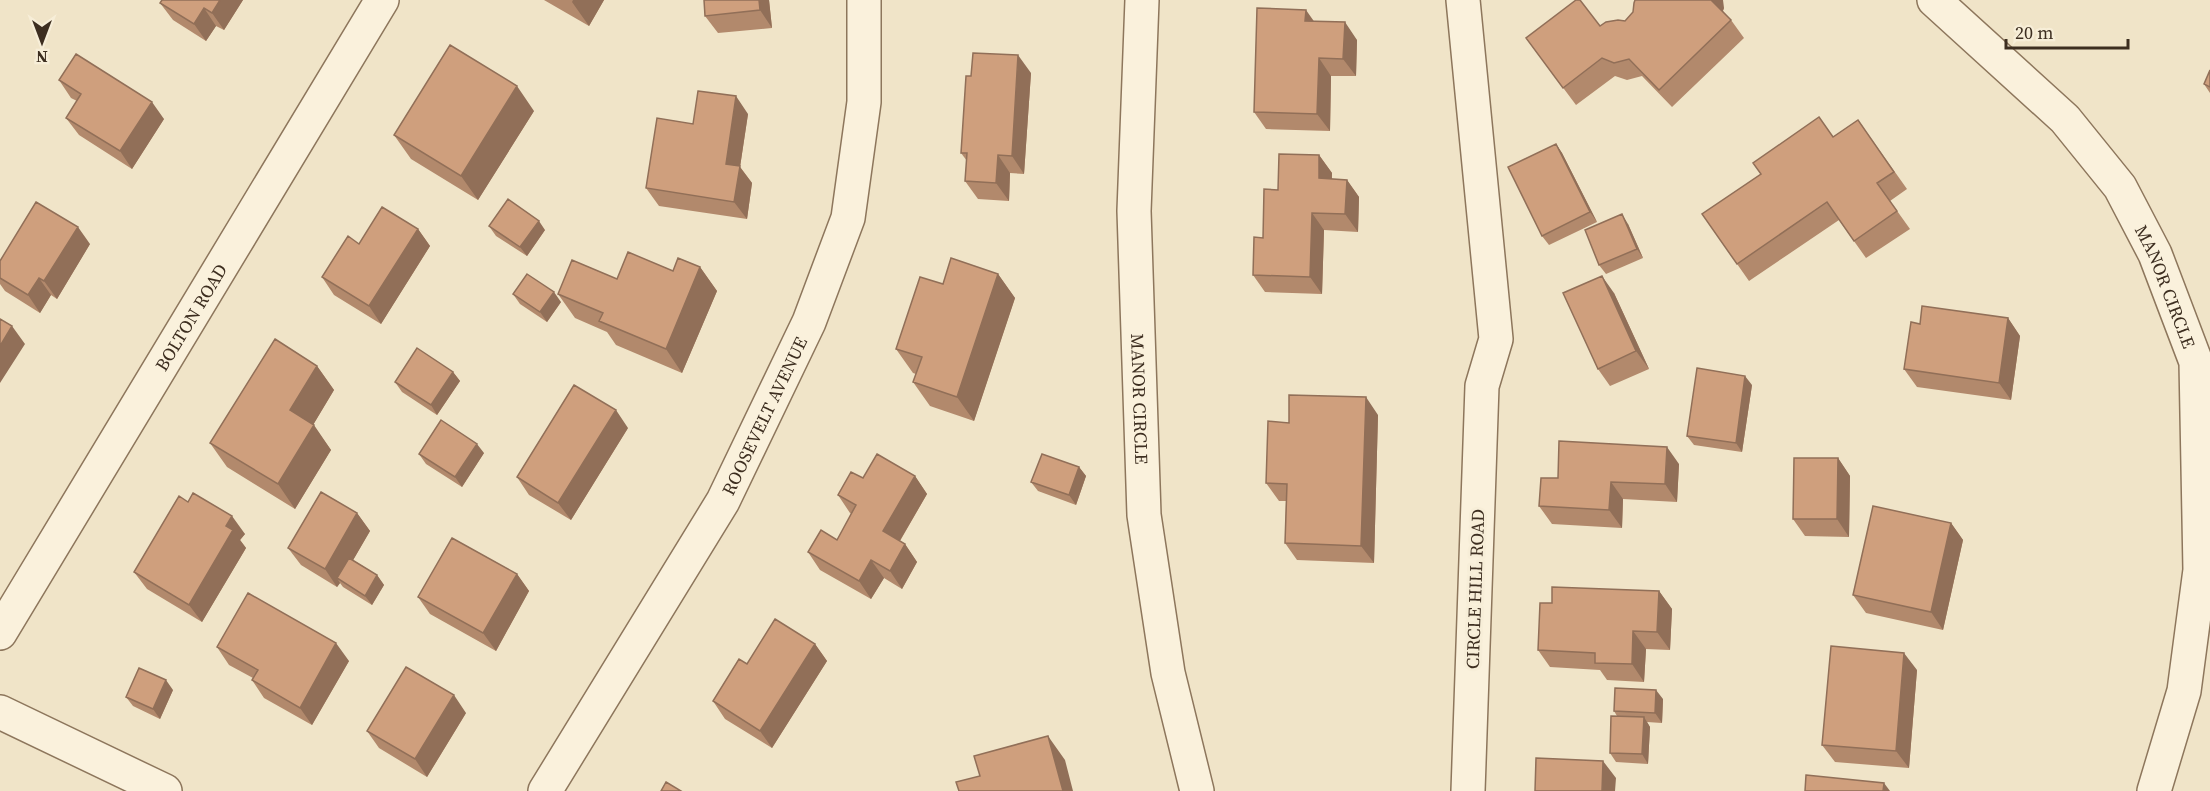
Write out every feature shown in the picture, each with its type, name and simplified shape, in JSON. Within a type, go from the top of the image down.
[{"type":"street","name":"BOLTON ROAD","points":[[0,633],[382,0]]},
{"type":"street","name":"ROOSEVELT AVENUE","points":[[545,791],[723,501],[809,322],[848,218],[864,102],[864,0]]},
{"type":"street","name":"MANOR CIRCLE","points":[[1142,0],[1134,211],[1144,515],[1168,674],[1197,791]]},
{"type":"street","name":"CIRCLE HILL ROAD","points":[[1463,0],[1496,339],[1482,386],[1468,791]]},
{"type":"street","name":"MANOR CIRCLE","points":[[1934,0],[2065,119],[2120,187],[2155,254],[2203,360],[2199,570],[2184,691],[2154,791]]},
{"type":"street","points":[[0,712],[108,779],[165,791]]},
{"type":"building","points":[[162,0],[220,0],[212,13],[204,8],[194,24],[160,3]]},
{"type":"building","points":[[704,0],[759,0],[760,10],[705,16]]},
{"type":"building","points":[[1576,0],[1580,0],[1600,26],[1606,22],[1625,21],[1633,12],[1635,0],[1711,0],[1731,20],[1659,90],[1629,59],[1614,63],[1602,58],[1563,88],[1526,38]]},
{"type":"building","points":[[1257,8],[1306,10],[1305,21],[1345,22],[1343,59],[1319,58],[1317,114],[1254,112]]},
{"type":"building","points":[[450,45],[517,86],[461,176],[394,135]]},
{"type":"building","points":[[973,53],[1018,55],[1012,156],[998,155],[996,183],[965,181],[967,153],[961,153],[966,76],[971,76]]},
{"type":"building","points":[[76,54],[152,102],[120,151],[66,118],[81,94],[59,80]]},
{"type":"building","points":[[2210,70],[2210,87],[2204,84]]},
{"type":"building","points":[[698,91],[736,96],[726,164],[740,166],[734,202],[646,188],[657,118],[693,124]]},
{"type":"building","points":[[1819,117],[1833,137],[1858,120],[1894,172],[1877,183],[1897,211],[1854,241],[1827,202],[1737,264],[1702,214],[1761,174],[1753,163]]},
{"type":"building","points":[[1556,144],[1590,212],[1542,236],[1508,167]]},
{"type":"building","points":[[1279,154],[1319,155],[1319,178],[1347,180],[1345,214],[1312,213],[1310,277],[1253,275],[1254,237],[1263,238],[1264,189],[1278,190]]},
{"type":"building","points":[[508,199],[539,221],[520,247],[489,226]]},
{"type":"building","points":[[36,202],[78,227],[44,281],[39,278],[28,295],[0,278],[0,261]]},
{"type":"building","points":[[382,207],[418,229],[369,306],[322,277],[348,236],[359,244]]},
{"type":"building","points":[[1622,214],[1637,249],[1599,265],[1585,230]]},
{"type":"building","points":[[628,252],[673,271],[678,258],[700,267],[666,349],[599,321],[603,313],[558,294],[572,260],[617,279]]},
{"type":"building","points":[[951,258],[998,274],[957,397],[913,382],[922,357],[896,349],[920,277],[943,284]]},
{"type":"building","points":[[527,274],[554,292],[540,312],[513,294]]},
{"type":"building","points":[[1602,276],[1636,351],[1598,369],[1563,293]]},
{"type":"building","points":[[1922,306],[2008,318],[1999,383],[1904,369],[1911,322],[1920,324]]},
{"type":"building","points":[[0,319],[12,326],[0,346]]},
{"type":"building","points":[[275,339],[317,366],[290,410],[314,425],[278,484],[210,443]]},
{"type":"building","points":[[417,348],[453,372],[431,405],[395,382]]},
{"type":"building","points":[[1697,368],[1745,376],[1736,443],[1687,436]]},
{"type":"building","points":[[574,385],[616,410],[558,503],[517,477]]},
{"type":"building","points":[[1289,395],[1366,397],[1361,546],[1285,543],[1287,484],[1266,483],[1268,421],[1289,423]]},
{"type":"building","points":[[441,420],[477,444],[455,477],[419,454]]},
{"type":"building","points":[[1559,441],[1667,447],[1665,484],[1611,482],[1609,510],[1539,506],[1541,478],[1558,478]]},
{"type":"building","points":[[877,454],[915,476],[883,531],[905,544],[890,571],[871,560],[859,581],[808,552],[821,530],[837,540],[856,505],[838,495],[851,472],[863,478]]},
{"type":"building","points":[[1042,454],[1079,467],[1069,495],[1031,482]]},
{"type":"building","points":[[1794,458],[1838,458],[1837,519],[1793,519]]},
{"type":"building","points":[[321,492],[357,513],[325,569],[288,548]]},
{"type":"building","points":[[193,493],[232,516],[226,526],[233,530],[189,605],[134,572],[179,496],[188,502]]},
{"type":"building","points":[[1873,506],[1951,523],[1931,612],[1853,595]]},
{"type":"building","points":[[452,538],[517,574],[483,633],[418,597]]},
{"type":"building","points":[[349,558],[377,575],[365,596],[337,578]]},
{"type":"building","points":[[1552,587],[1659,591],[1657,632],[1633,631],[1632,664],[1595,663],[1595,653],[1538,650],[1540,603],[1552,603]]},
{"type":"building","points":[[248,593],[336,643],[300,708],[252,680],[258,670],[217,647]]},
{"type":"building","points":[[775,619],[815,644],[760,731],[713,701],[739,659],[747,664]]},
{"type":"building","points":[[1831,646],[1904,653],[1896,751],[1822,745]]},
{"type":"building","points":[[406,667],[454,695],[415,759],[367,731]]},
{"type":"building","points":[[139,668],[166,680],[153,709],[126,697]]},
{"type":"building","points":[[1615,688],[1656,690],[1655,713],[1614,711]]},
{"type":"building","points":[[1611,716],[1644,717],[1642,754],[1610,753]]},
{"type":"building","points":[[1048,736],[1063,791],[959,791],[956,782],[980,776],[974,756]]},
{"type":"building","points":[[1536,758],[1603,761],[1602,791],[1535,791]]},
{"type":"building","points":[[1806,775],[1884,783],[1883,791],[1805,791]]},
{"type":"building","points":[[666,782],[681,791],[661,791]]}]
